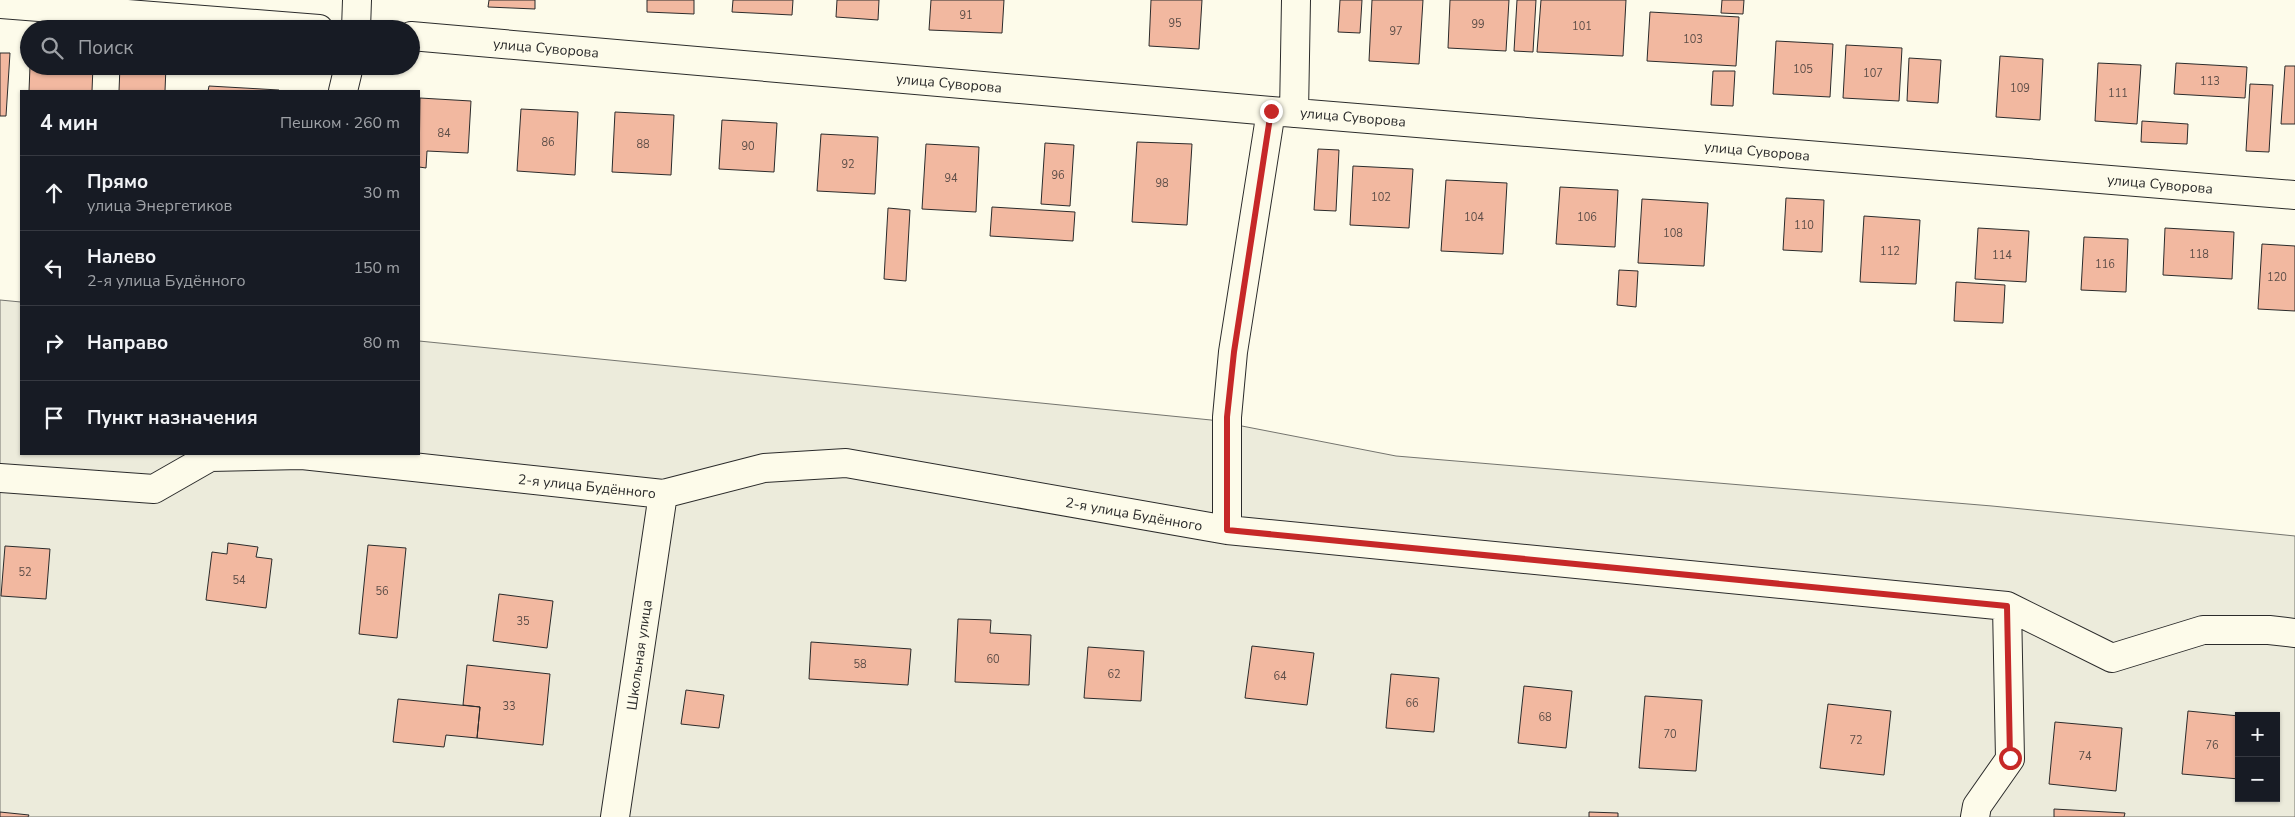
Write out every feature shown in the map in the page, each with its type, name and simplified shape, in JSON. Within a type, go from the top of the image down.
[{"type":"street","points":[[356,20],[357,0]]},
{"type":"street","points":[[1227,530],[1227,417],[1232,361],[1283,112],[1296,0]]},
{"type":"street","points":[[0,4],[204,20]]},
{"type":"street","name":"улица Суворова","points":[[420,37],[1283,112],[2295,195]]},
{"type":"street","points":[[343,90],[346,75]]},
{"type":"street","name":"2-я улица Будённого","points":[[0,478],[154,490],[210,457],[302,455],[663,494],[764,468],[846,463],[1227,530],[2007,606],[2112,658],[2204,630],[2269,630],[2295,633]]},
{"type":"street","name":"Школьная улица","points":[[615,817],[663,494]]},
{"type":"street","points":[[1975,817],[1977,806],[2010,758],[2007,606]]},
{"type":"shaded area","points":[[0,300],[20,302],[20,455],[420,455],[420,341],[1211,420],[1396,456],[1992,506],[2295,536],[2295,817],[0,817]]},
{"type":"building","points":[[489,0],[535,0],[535,9],[488,7]]},
{"type":"building","points":[[647,0],[694,0],[694,14],[647,12]]},
{"type":"building","points":[[733,0],[793,0],[792,15],[732,12]]},
{"type":"building","points":[[837,0],[879,0],[878,20],[836,17]]},
{"type":"building","points":[[931,0],[1004,0],[1002,33],[929,30]]},
{"type":"building","points":[[1151,0],[1202,0],[1199,49],[1149,46]]},
{"type":"building","points":[[1340,0],[1362,0],[1360,33],[1338,32]]},
{"type":"building","points":[[1372,0],[1423,0],[1419,64],[1369,61]]},
{"type":"building","points":[[1450,0],[1509,0],[1506,51],[1448,48]]},
{"type":"building","points":[[1517,0],[1536,0],[1533,52],[1514,51]]},
{"type":"building","points":[[1541,0],[1626,0],[1623,56],[1537,52]]},
{"type":"building","points":[[1722,0],[1744,0],[1743,14],[1721,13]]},
{"type":"building","points":[[1650,12],[1739,17],[1736,66],[1647,61]]},
{"type":"building","points":[[1776,41],[1833,44],[1830,97],[1773,94]]},
{"type":"building","points":[[1846,45],[1902,48],[1899,101],[1843,98]]},
{"type":"building","points":[[0,53],[10,53],[6,116],[0,116]]},
{"type":"building","points":[[2000,56],[2043,59],[2040,120],[1996,117]]},
{"type":"building","points":[[1909,58],[1941,60],[1938,103],[1907,101]]},
{"type":"building","points":[[2098,63],[2141,65],[2137,124],[2095,121]]},
{"type":"building","points":[[2176,63],[2247,67],[2245,98],[2174,94]]},
{"type":"building","points":[[2285,66],[2295,66],[2295,124],[2281,124]]},
{"type":"building","points":[[1713,71],[1735,71],[1733,106],[1711,105]]},
{"type":"building","points":[[30,75],[93,75],[92,90],[29,90]]},
{"type":"building","points":[[120,75],[166,75],[165,90],[119,90]]},
{"type":"building","points":[[2250,84],[2273,85],[2269,152],[2246,151]]},
{"type":"building","points":[[209,86],[279,90],[208,90]]},
{"type":"building","points":[[420,98],[471,101],[468,153],[427,151],[426,168],[420,167]]},
{"type":"building","points":[[521,109],[578,112],[575,175],[517,171]]},
{"type":"building","points":[[615,112],[674,115],[671,175],[612,172]]},
{"type":"building","points":[[722,120],[777,123],[774,172],[719,169]]},
{"type":"building","points":[[2142,121],[2188,124],[2187,144],[2141,142]]},
{"type":"building","points":[[821,134],[878,137],[875,194],[817,191]]},
{"type":"building","points":[[1137,142],[1192,144],[1187,225],[1132,222]]},
{"type":"building","points":[[1045,143],[1074,145],[1070,206],[1041,204]]},
{"type":"building","points":[[926,144],[979,147],[976,212],[922,209]]},
{"type":"building","points":[[1318,149],[1339,150],[1336,211],[1314,210]]},
{"type":"building","points":[[1353,166],[1413,169],[1409,228],[1350,225]]},
{"type":"building","points":[[1446,180],[1507,183],[1503,254],[1441,251]]},
{"type":"building","points":[[1560,187],[1618,190],[1615,247],[1556,244]]},
{"type":"building","points":[[1786,198],[1824,200],[1822,252],[1783,250]]},
{"type":"building","points":[[1642,199],[1708,203],[1704,266],[1638,263]]},
{"type":"building","points":[[992,207],[1075,212],[1073,241],[990,236]]},
{"type":"building","points":[[888,208],[910,210],[906,281],[884,279]]},
{"type":"building","points":[[1864,216],[1920,220],[1916,284],[1860,282]]},
{"type":"building","points":[[1978,228],[2029,231],[2026,282],[1975,279]]},
{"type":"building","points":[[2165,228],[2234,232],[2232,279],[2163,275]]},
{"type":"building","points":[[2084,237],[2128,239],[2126,292],[2081,290]]},
{"type":"building","points":[[2262,244],[2295,246],[2295,311],[2258,309]]},
{"type":"building","points":[[1619,270],[1638,271],[1636,307],[1617,305]]},
{"type":"building","points":[[1956,282],[2005,285],[2003,323],[1954,321]]},
{"type":"building","points":[[228,543],[258,547],[256,557],[272,559],[266,608],[206,600],[212,552],[227,554]]},
{"type":"building","points":[[368,545],[406,548],[397,638],[359,634]]},
{"type":"building","points":[[5,546],[50,549],[46,599],[1,596]]},
{"type":"building","points":[[499,594],[553,601],[547,648],[493,641]]},
{"type":"building","points":[[958,619],[991,620],[990,633],[1031,635],[1029,685],[955,682]]},
{"type":"building","points":[[811,642],[911,649],[908,685],[809,679]]},
{"type":"building","points":[[1252,646],[1314,653],[1307,705],[1245,698]]},
{"type":"building","points":[[1088,647],[1144,651],[1141,701],[1084,698]]},
{"type":"building","points":[[467,665],[550,674],[543,745],[477,738],[480,707],[463,705]]},
{"type":"building","points":[[1391,674],[1439,678],[1434,732],[1386,728]]},
{"type":"building","points":[[1524,686],[1572,691],[1566,748],[1518,743]]},
{"type":"building","points":[[686,690],[724,695],[719,728],[681,724]]},
{"type":"building","points":[[1645,696],[1702,700],[1696,771],[1639,768]]},
{"type":"building","points":[[398,699],[480,707],[477,738],[446,735],[444,747],[393,742]]},
{"type":"building","points":[[1828,704],[1891,711],[1884,775],[1820,768]]},
{"type":"building","points":[[2188,711],[2235,716],[2235,779],[2182,774]]},
{"type":"building","points":[[2055,722],[2122,728],[2116,791],[2049,784]]},
{"type":"building","points":[[2054,809],[2125,813],[2124,817],[2054,817]]},
{"type":"building","points":[[0,812],[29,815],[28,817],[0,817]]},
{"type":"building","points":[[1589,812],[1618,813],[1618,817],[1589,817]]},
{"type":"route","points":[[1271,111],[1234,352],[1227,417],[1227,530],[2007,606],[2010,758]]}]
